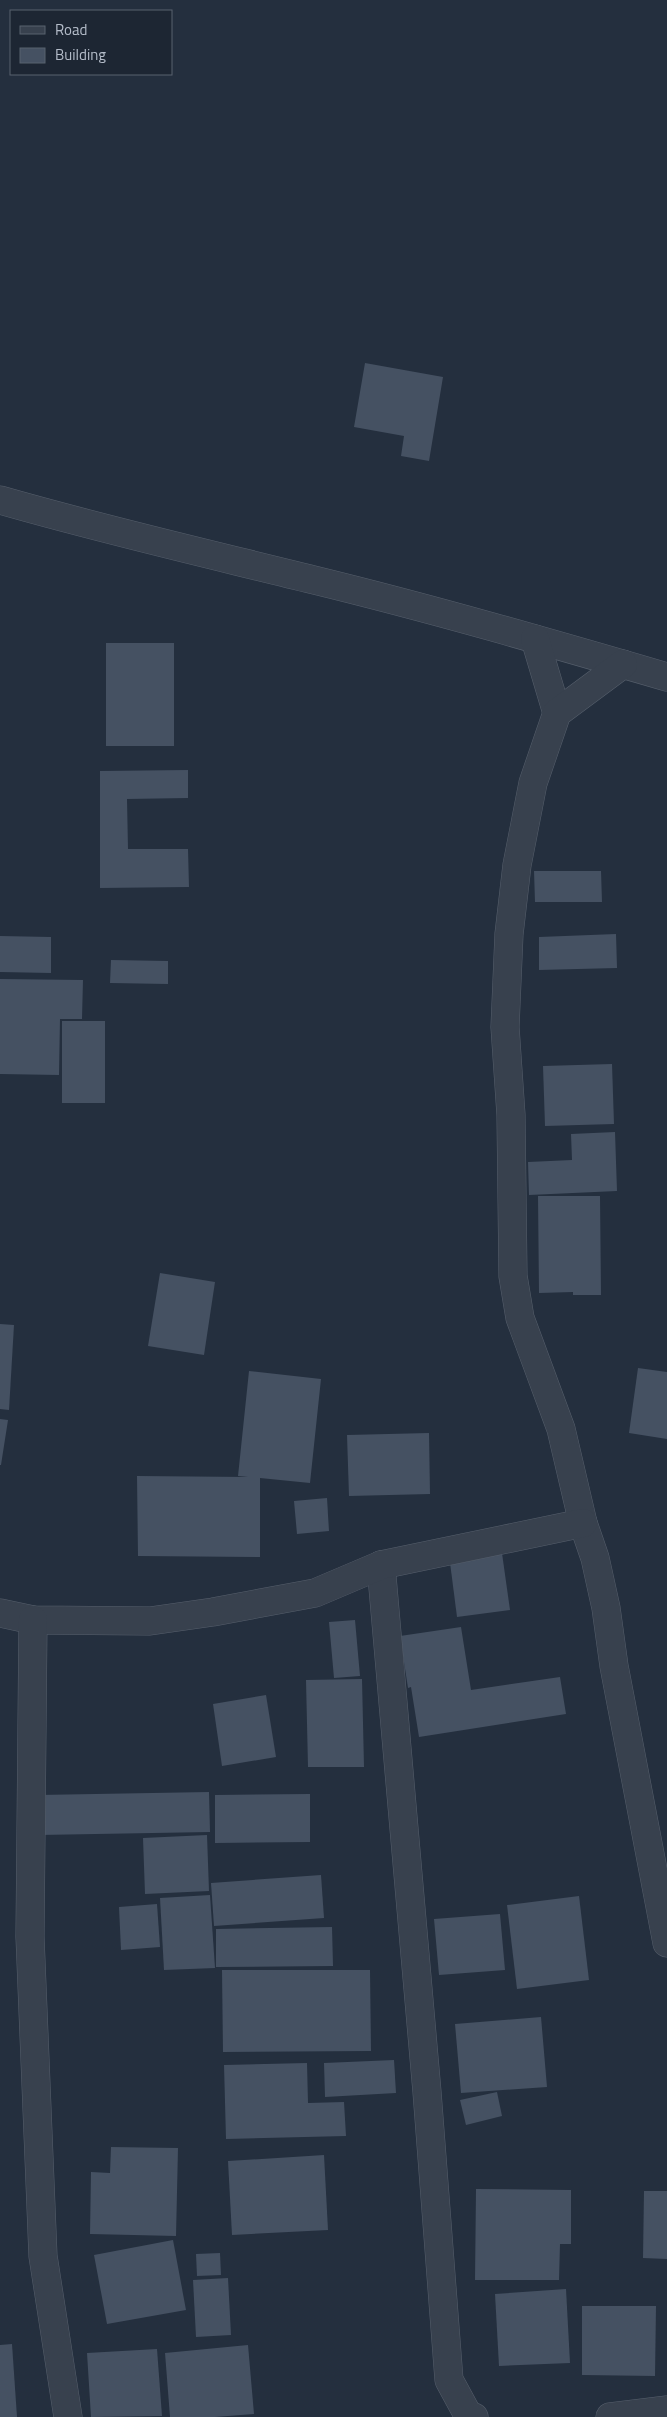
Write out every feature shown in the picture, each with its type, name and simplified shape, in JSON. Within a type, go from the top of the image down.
[{"type":"street","points":[[0,500],[83,524],[316,580],[667,677]]},
{"type":"street","points":[[535,639],[558,712]]},
{"type":"street","points":[[623,664],[558,712],[533,784],[517,865],[509,934],[505,1027],[511,1115],[513,1276],[520,1318],[561,1429],[583,1523],[595,1558],[606,1608],[614,1666],[667,1944]]},
{"type":"street","points":[[0,1613],[34,1620],[150,1622],[315,1593],[380,1565],[583,1523]]},
{"type":"street","points":[[380,1565],[428,2102],[449,2380],[468,2415],[474,2417]]},
{"type":"street","points":[[34,1620],[30,1937],[43,2256],[68,2417]]},
{"type":"street","points":[[610,2417],[667,2410]]},
{"type":"building","points":[[365,363],[443,377],[429,461],[401,456],[404,436],[354,427]]},
{"type":"building","points":[[106,643],[174,643],[174,746],[106,746]]},
{"type":"building","points":[[188,770],[188,798],[127,799],[128,849],[188,849],[189,887],[100,888],[100,771]]},
{"type":"building","points":[[534,871],[601,871],[602,902],[535,902]]},
{"type":"building","points":[[616,934],[617,968],[539,970],[539,937]]},
{"type":"building","points":[[0,936],[51,937],[51,973],[0,972]]},
{"type":"building","points":[[111,960],[168,961],[168,984],[110,983]]},
{"type":"building","points":[[0,979],[83,980],[82,1019],[60,1019],[59,1075],[0,1074]]},
{"type":"building","points":[[62,1021],[105,1021],[105,1103],[62,1103]]},
{"type":"building","points":[[612,1064],[614,1124],[545,1126],[543,1066]]},
{"type":"building","points":[[615,1132],[617,1191],[529,1195],[528,1162],[572,1160],[571,1134]]},
{"type":"building","points":[[538,1196],[600,1196],[601,1295],[573,1295],[573,1292],[539,1293]]},
{"type":"building","points":[[160,1273],[215,1282],[204,1355],[148,1346]]},
{"type":"building","points":[[0,1324],[14,1325],[9,1410],[0,1409]]},
{"type":"building","points":[[638,1368],[667,1372],[667,1439],[629,1433]]},
{"type":"building","points":[[249,1371],[321,1379],[310,1483],[260,1478],[260,1557],[138,1556],[137,1476],[248,1477],[238,1476]]},
{"type":"building","points":[[0,1419],[8,1420],[1,1465],[0,1465]]},
{"type":"building","points":[[429,1433],[430,1494],[349,1496],[347,1435]]},
{"type":"building","points":[[327,1498],[329,1531],[297,1534],[294,1501]]},
{"type":"building","points":[[500,1539],[510,1610],[457,1617],[448,1547]]},
{"type":"building","points":[[355,1620],[360,1676],[334,1678],[329,1622]]},
{"type":"building","points":[[461,1627],[471,1690],[560,1677],[566,1714],[419,1737],[411,1687],[408,1688],[400,1636]]},
{"type":"building","points":[[362,1679],[364,1767],[308,1767],[306,1680]]},
{"type":"building","points":[[266,1695],[276,1757],[222,1766],[213,1704]]},
{"type":"building","points":[[209,1792],[210,1832],[39,1835],[38,1795]]},
{"type":"building","points":[[310,1794],[310,1842],[215,1843],[215,1795]]},
{"type":"building","points":[[207,1835],[209,1891],[145,1894],[143,1838]]},
{"type":"building","points":[[321,1875],[324,1918],[214,1926],[211,1883]]},
{"type":"building","points":[[210,1895],[215,1968],[164,1970],[160,1898]]},
{"type":"building","points":[[579,1896],[589,1980],[517,1989],[507,1905]]},
{"type":"building","points":[[157,1904],[160,1947],[121,1950],[119,1907]]},
{"type":"building","points":[[500,1914],[505,1970],[439,1975],[434,1919]]},
{"type":"building","points":[[332,1927],[333,1966],[216,1967],[216,1929]]},
{"type":"building","points":[[222,1970],[370,1970],[371,2051],[223,2052]]},
{"type":"building","points":[[541,2017],[547,2087],[461,2093],[455,2024]]},
{"type":"building","points":[[394,2060],[396,2093],[325,2097],[324,2063]]},
{"type":"building","points":[[307,2063],[308,2103],[344,2102],[346,2136],[226,2139],[224,2065]]},
{"type":"building","points":[[497,2092],[502,2116],[466,2125],[460,2100]]},
{"type":"building","points":[[111,2147],[178,2148],[176,2236],[90,2234],[91,2172],[110,2173]]},
{"type":"building","points":[[324,2155],[328,2230],[232,2235],[228,2161]]},
{"type":"building","points":[[476,2189],[571,2190],[571,2244],[560,2244],[559,2280],[475,2280]]},
{"type":"building","points":[[644,2191],[667,2191],[667,2259],[643,2258]]},
{"type":"building","points":[[173,2240],[186,2310],[107,2324],[94,2255]]},
{"type":"building","points":[[220,2253],[221,2275],[197,2276],[196,2254]]},
{"type":"building","points":[[228,2278],[231,2335],[196,2337],[193,2280]]},
{"type":"building","points":[[566,2289],[570,2363],[499,2366],[495,2294]]},
{"type":"building","points":[[582,2306],[656,2306],[655,2376],[582,2375]]},
{"type":"building","points":[[12,2344],[17,2417],[0,2417],[0,2345]]},
{"type":"building","points":[[248,2345],[254,2414],[215,2417],[170,2417],[165,2353]]},
{"type":"building","points":[[157,2349],[162,2416],[91,2417],[87,2353]]}]
